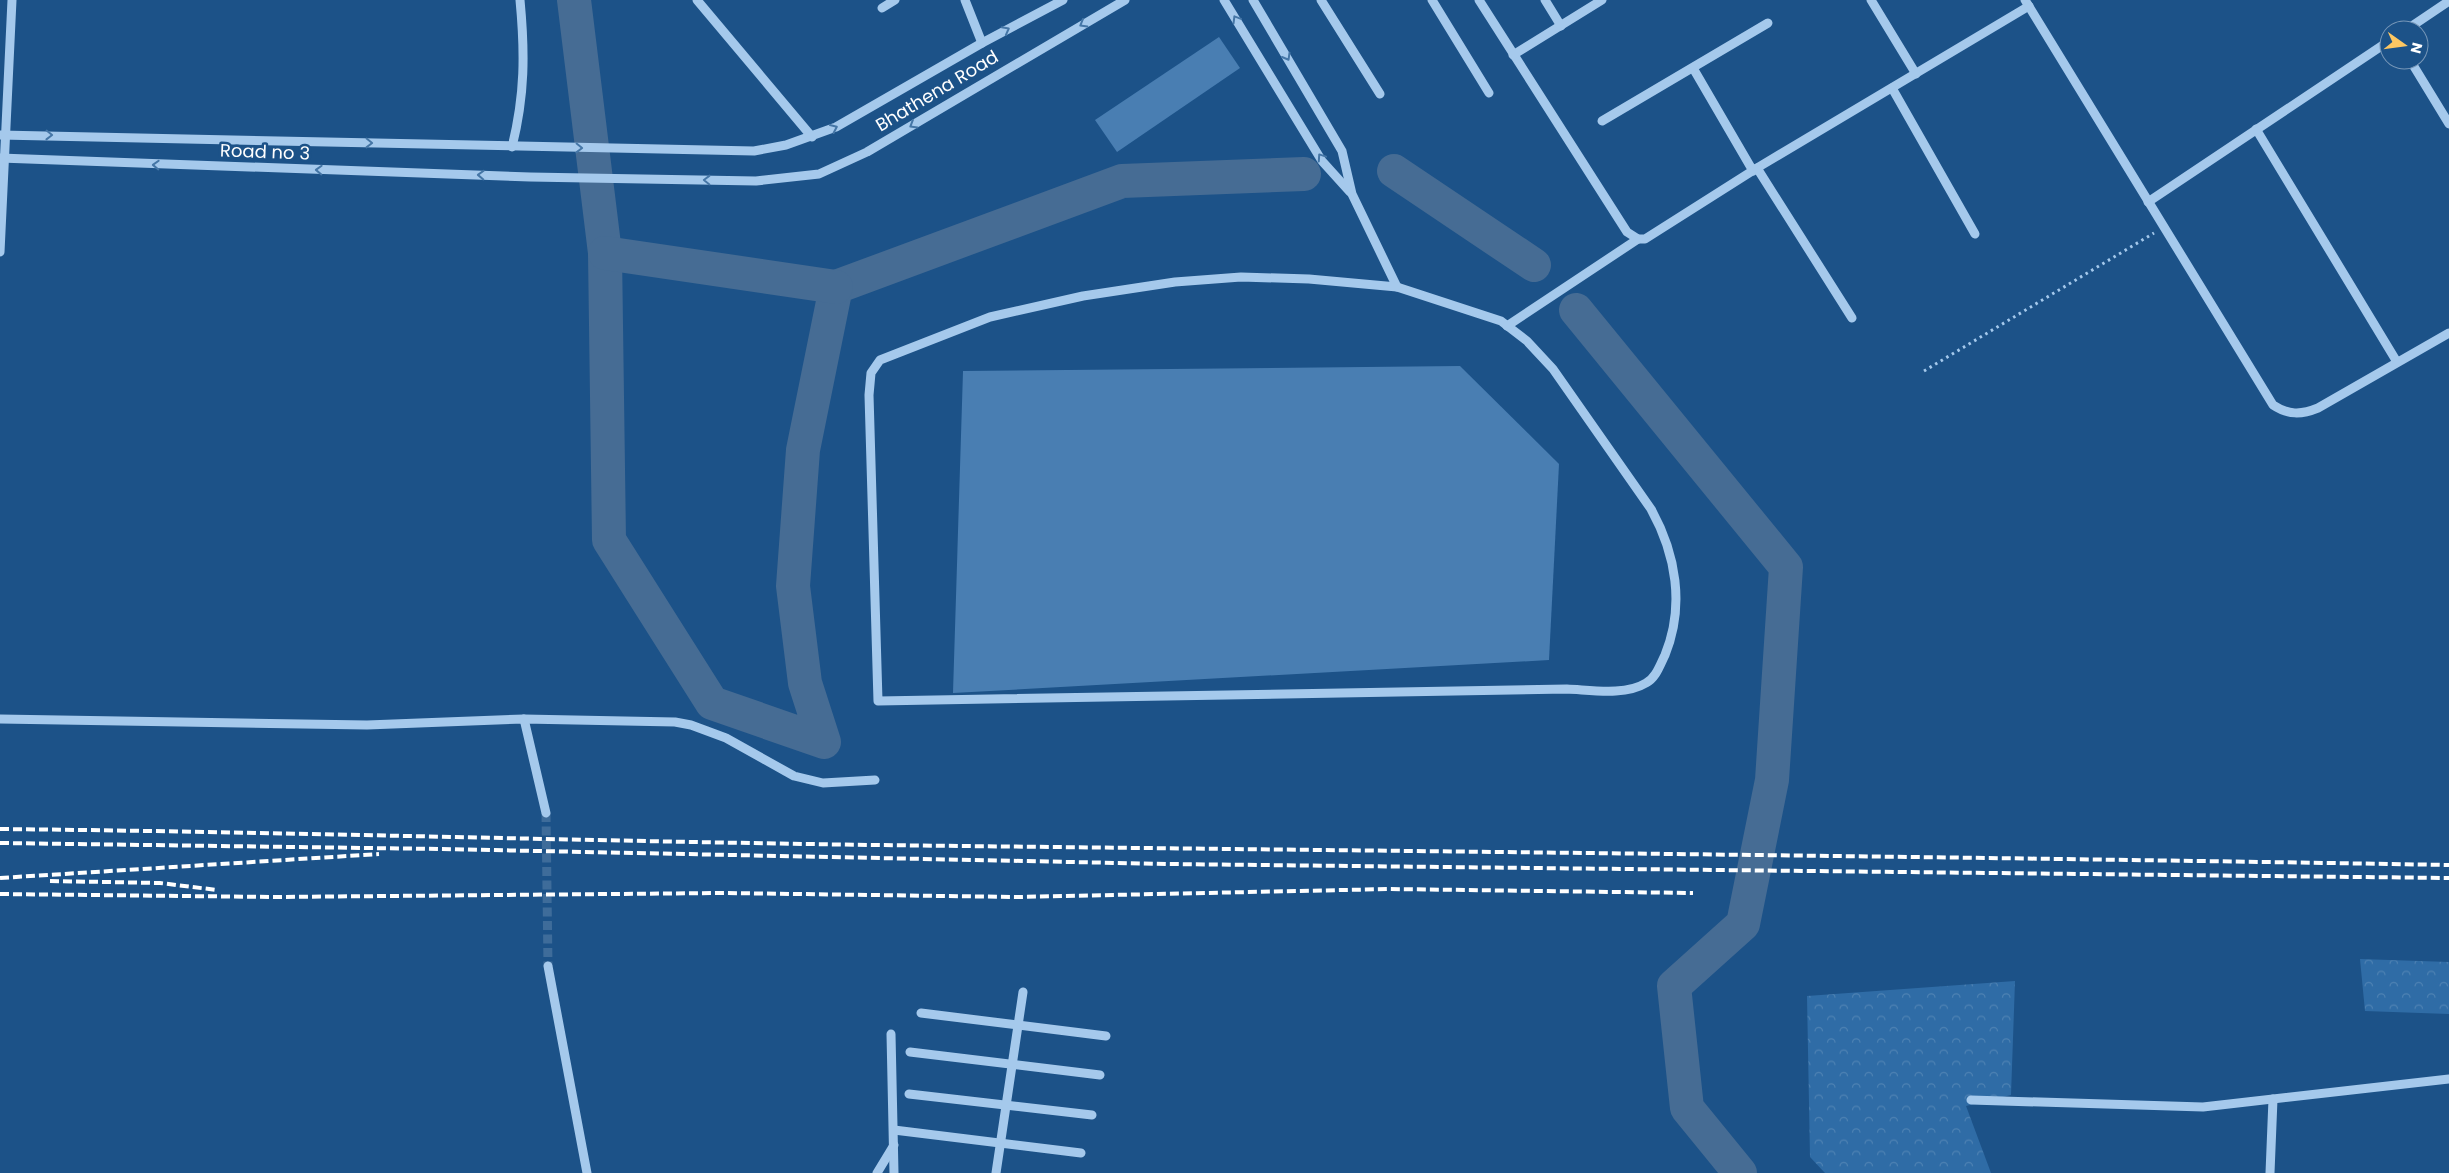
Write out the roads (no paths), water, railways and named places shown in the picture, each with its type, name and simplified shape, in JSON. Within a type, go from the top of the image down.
[{"type":"street","points":[[0,252],[3,135],[12,0]]},
{"type":"street","points":[[512,147],[521,111],[524,78],[525,48],[520,0]]},
{"type":"street","points":[[697,0],[812,137]]},
{"type":"street","points":[[882,8],[895,0]]},
{"type":"street","points":[[966,0],[982,42]]},
{"type":"street","name":"Bhathena Road","points":[[530,147],[754,151],[812,137],[836,127],[982,42],[1063,0]]},
{"type":"street","name":"Bhathena Road","points":[[530,177],[756,181],[819,174],[842,165],[1125,0]]},
{"type":"street","points":[[1224,0],[1322,161],[1352,194]]},
{"type":"street","points":[[1253,0],[1342,152],[1352,194],[1397,287]]},
{"type":"street","points":[[1321,0],[1380,94]]},
{"type":"street","points":[[1432,0],[1488,93]]},
{"type":"street","points":[[1479,0],[1627,232],[1638,239],[1645,239],[1755,169],[1916,74],[2027,3],[2273,405],[2283,412],[2306,413],[2449,333]]},
{"type":"street","points":[[1545,0],[1561,26]]},
{"type":"street","points":[[1514,55],[1602,0]]},
{"type":"street","points":[[1871,0],[1916,74]]},
{"type":"street","points":[[2421,20],[2449,1]]},
{"type":"street","points":[[1602,121],[1768,24]]},
{"type":"street","points":[[2148,202],[2379,48]]},
{"type":"street","points":[[1693,68],[1755,169],[1852,318]]},
{"type":"street","points":[[2416,70],[2449,124]]},
{"type":"street","points":[[1892,88],[1975,234]]},
{"type":"street","points":[[2256,130],[2397,362]]},
{"type":"street","name":"Road no 3","points":[[3,135],[530,147]]},
{"type":"street","name":"Road no 3","points":[[2,158],[530,177]]},
{"type":"street","points":[[1507,326],[1638,239]]},
{"type":"street","points":[[1241,277],[1309,279],[1397,287],[1472,310],[1501,321],[1507,326],[1527,341],[1553,369],[1651,509],[1664,532],[1673,564],[1676,593],[1674,613],[1668,648],[1654,676],[1647,683],[1636,688],[1619,690],[1557,689],[878,701],[869,394],[871,373],[880,360],[990,317],[1083,296],[1175,282],[1241,277]]},
{"type":"street","points":[[0,719],[367,724],[524,719],[675,722],[691,725],[726,738],[794,776],[823,783],[875,780]]},
{"type":"street","points":[[524,719],[546,813]]},
{"type":"street","points":[[548,966],[587,1173]]},
{"type":"street","points":[[996,1173],[1023,992]]},
{"type":"street","points":[[921,1013],[1106,1036]]},
{"type":"street","points":[[891,1034],[894,1173],[904,1173]]},
{"type":"street","points":[[910,1052],[1100,1075]]},
{"type":"street","points":[[1972,1100],[2203,1107],[2449,1079]]},
{"type":"street","points":[[909,1094],[1092,1115]]},
{"type":"street","points":[[2270,1173],[2274,1099]]},
{"type":"street","points":[[894,1130],[1081,1153]]},
{"type":"street","points":[[876,1173],[894,1144]]},
{"type":"waterway","points":[[574,0],[605,253],[609,540],[712,703],[824,742],[805,683],[793,586],[803,450],[836,287],[1122,181],[1304,174]]},
{"type":"waterway","points":[[1394,171],[1534,265]]},
{"type":"waterway","points":[[605,253],[836,287]]},
{"type":"waterway","points":[[1576,310],[1786,567],[1772,780],[1743,924],[1674,986],[1687,1108],[1740,1173]]},
{"type":"tunnel","points":[[546,813],[548,966]]},
{"type":"railway","points":[[0,829],[874,845],[2449,865]]},
{"type":"railway","points":[[0,843],[441,849],[1168,864],[2449,878]]},
{"type":"railway","points":[[0,878],[379,854]]},
{"type":"railway","points":[[50,881],[160,883],[217,890]]},
{"type":"railway","points":[[0,894],[275,897],[724,893],[1018,897],[1390,889],[1693,893]]}]
